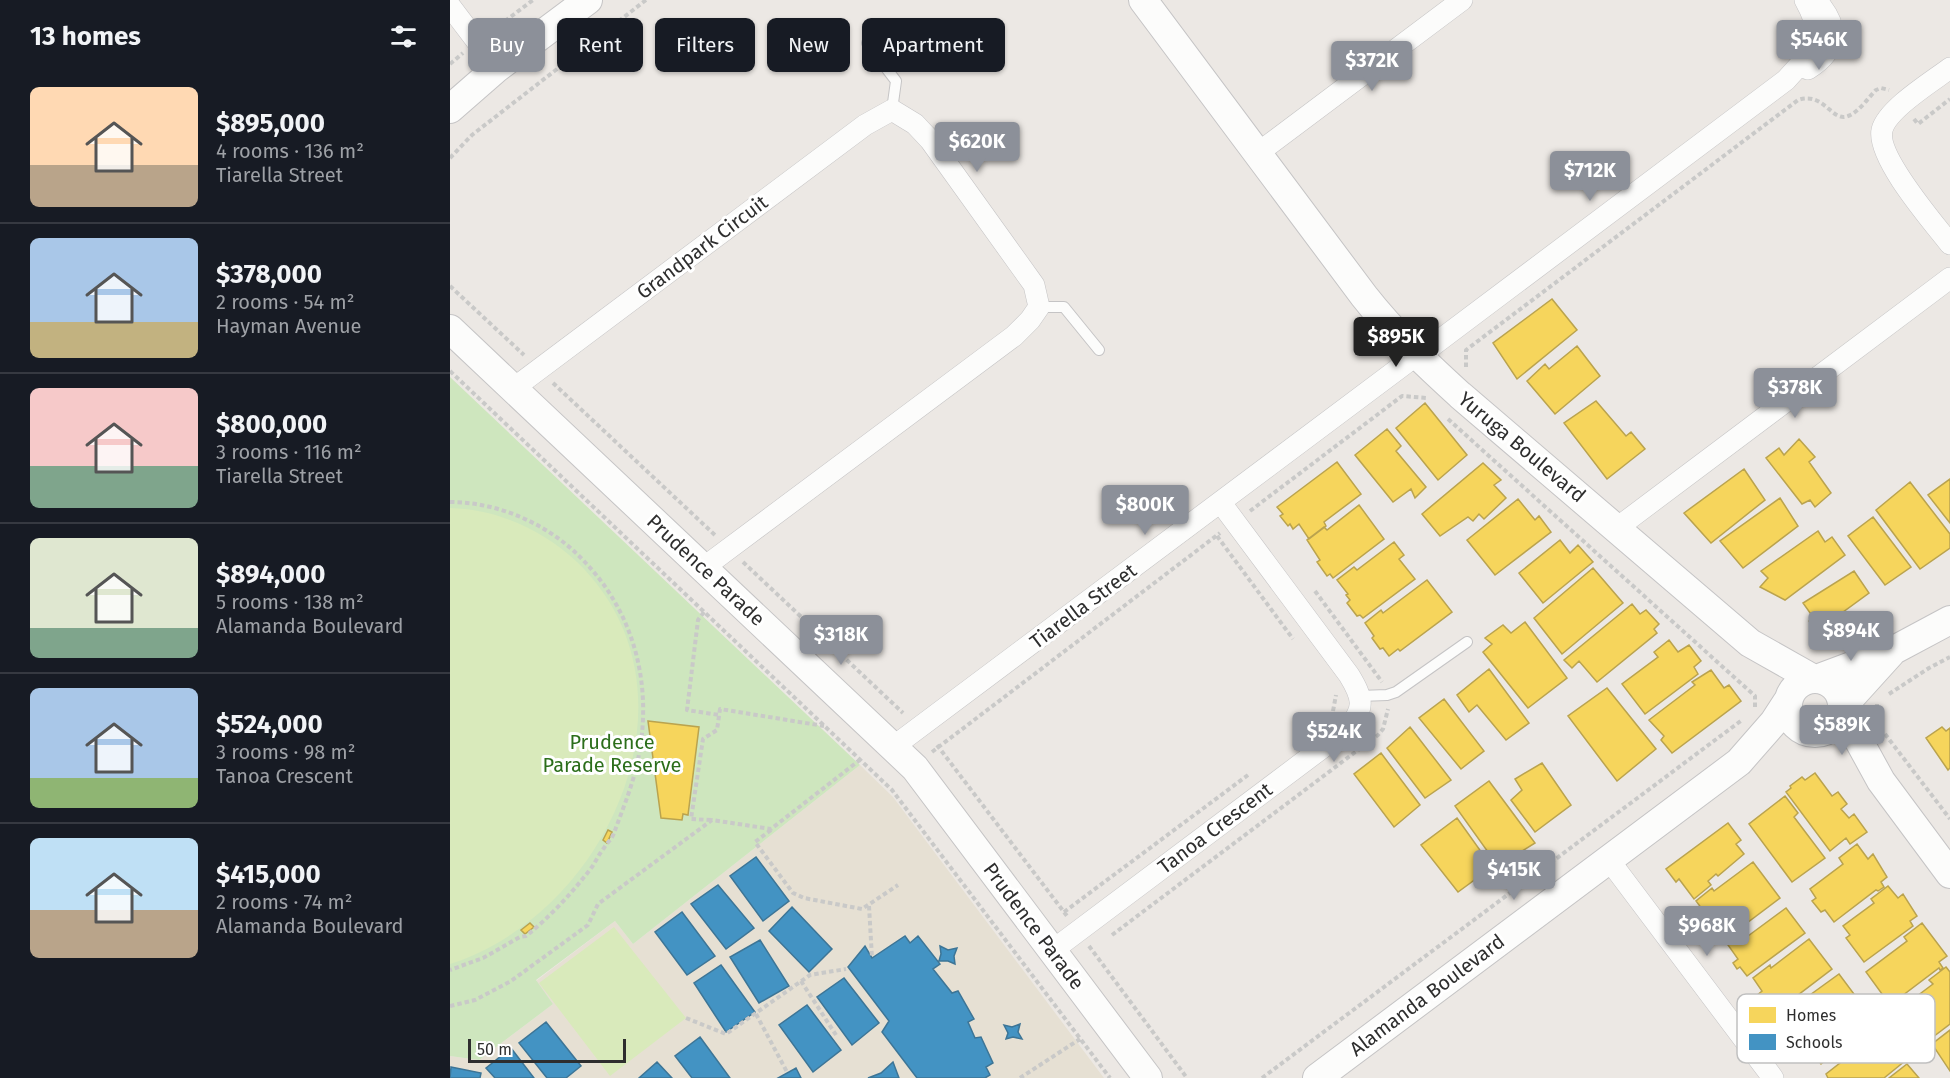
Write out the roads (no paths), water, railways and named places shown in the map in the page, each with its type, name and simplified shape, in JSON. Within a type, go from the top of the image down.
[{"type":"street","points":[[545,32],[588,0]]},
{"type":"street","name":"Yuruga Boulevard","points":[[1143,0],[1378,314],[1417,356],[1750,643],[1815,678]]},
{"type":"street","points":[[1258,153],[1462,0]]},
{"type":"street","points":[[1805,0],[1817,29],[1825,40],[1833,30],[1829,17],[1816,0]]},
{"type":"street","points":[[450,6],[468,30]]},
{"type":"street","name":"Tiarella Street","points":[[893,747],[1786,80],[1825,40]]},
{"type":"street","points":[[1950,68],[1901,104],[1882,130],[1883,145],[1900,178],[1950,244]]},
{"type":"street","points":[[450,109],[492,72]]},
{"type":"street","points":[[703,568],[1014,336],[1039,307],[1034,285],[930,140],[915,124],[892,110]]},
{"type":"street","name":"Grandpark Circuit","points":[[514,388],[865,125],[892,110]]},
{"type":"street","points":[[1617,528],[1950,278]]},
{"type":"street","name":"Prudence Parade","points":[[450,328],[893,747],[925,780],[1148,1078]]},
{"type":"street","points":[[1221,503],[1349,675],[1360,696]]},
{"type":"street","points":[[1881,781],[1840,747],[1796,726],[1791,719],[1788,700],[1797,685],[1894,650],[1950,620]]},
{"type":"street","name":"Yuruga Boulevard","points":[[1750,643],[1788,700]]},
{"type":"street","points":[[1814,734],[1826,732],[1834,726],[1840,719],[1842,708],[1894,650]]},
{"type":"street","points":[[1815,678],[1826,681],[1838,691],[1842,708],[1881,781],[1950,874]]},
{"type":"street","name":"Tanoa Crescent","points":[[1053,950],[1346,730],[1358,716],[1360,696]]},
{"type":"street","name":"Alamanda Boulevard","points":[[1317,1078],[1739,762],[1774,722],[1788,700]]},
{"type":"street","name":"Alamanda Boulevard","points":[[1739,762],[1786,742],[1814,734]]},
{"type":"street","points":[[1609,860],[1737,1036]]},
{"type":"street","points":[[1757,1063],[1766,1076]]},
{"type":"lane","points":[[889,72],[896,81],[892,110]]},
{"type":"lane","points":[[1039,307],[1064,307],[1100,351]]},
{"type":"lane","points":[[1360,696],[1387,695],[1396,692],[1467,642]]},
{"type":"park label","name":"Prudence Parade Reserve","points":[[612,754]]}]
